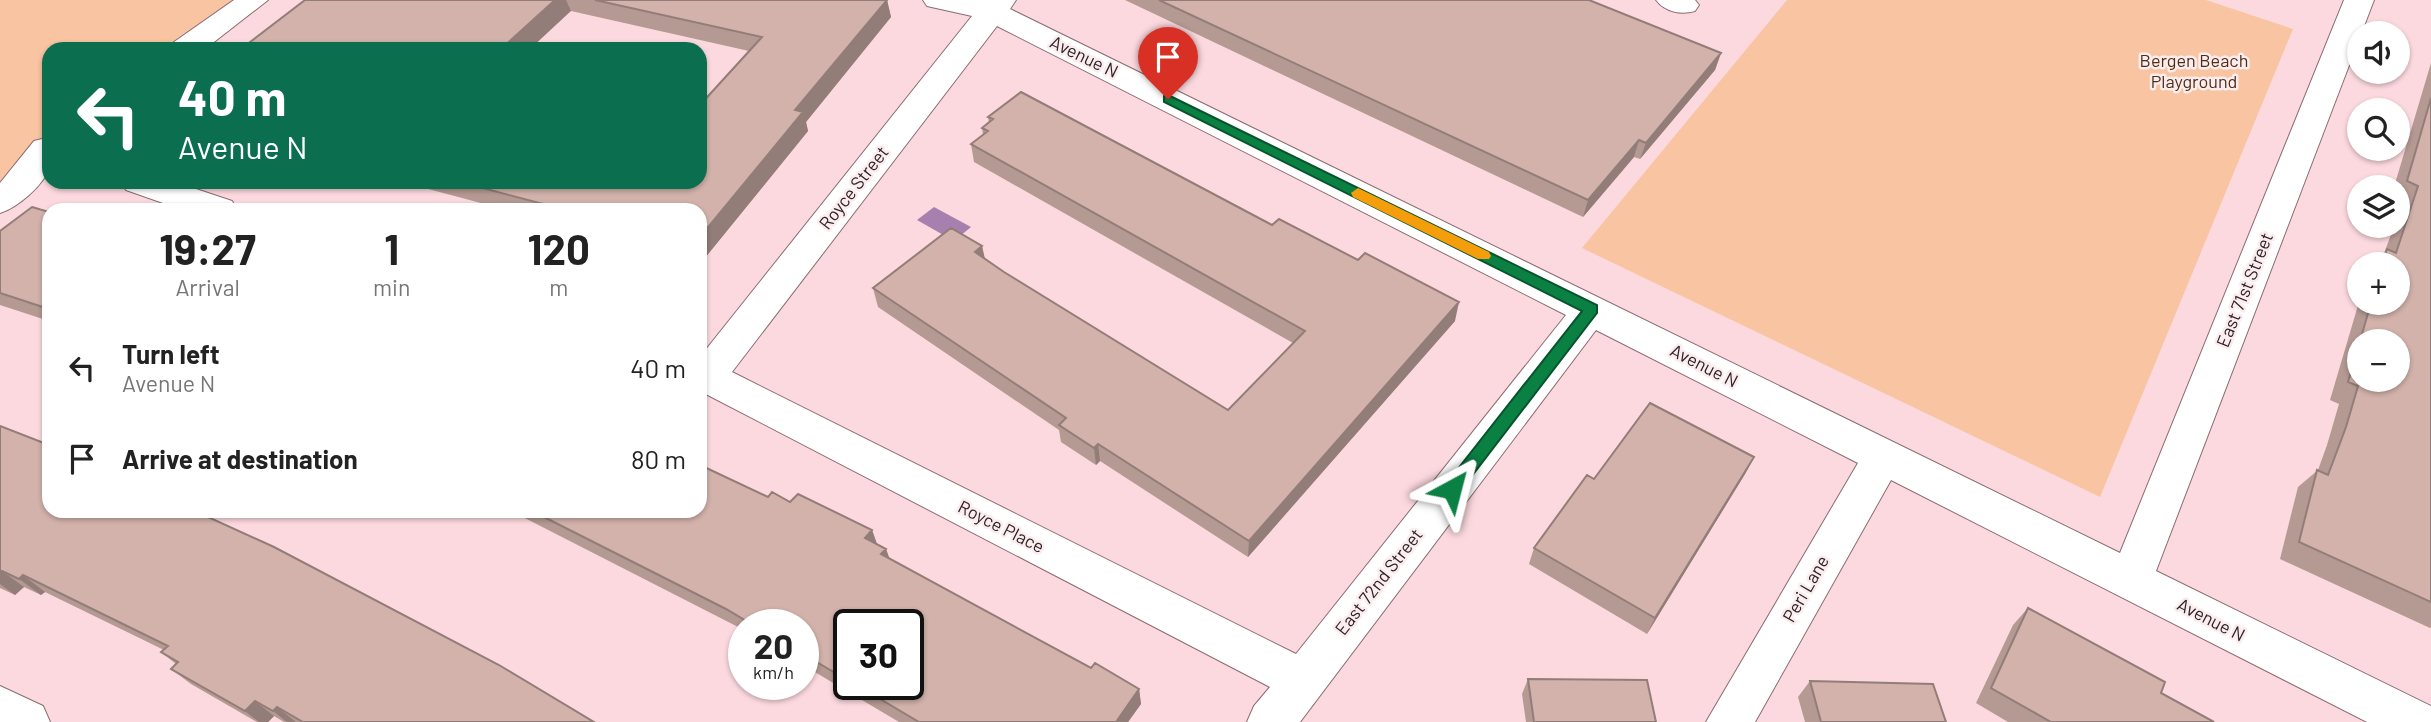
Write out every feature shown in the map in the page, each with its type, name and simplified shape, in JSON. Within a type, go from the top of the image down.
[{"type":"street","points":[[195,42],[253,0]]},
{"type":"street","name":"Avenue N","points":[[938,0],[997,6],[1883,456],[2415,722]]},
{"type":"street","name":"East 71st Street","points":[[2131,580],[2359,0]]},
{"type":"street","name":"Royce Street","points":[[707,370],[997,6]]},
{"type":"street","points":[[0,169],[42,151]]},
{"type":"street","points":[[0,201],[12,192],[42,155]]},
{"type":"street","points":[[158,189],[200,203]]},
{"type":"street","name":"East 72nd Street","points":[[1270,722],[1592,309]]},
{"type":"street","name":"Royce Place","points":[[707,377],[1303,680]]},
{"type":"street","name":"Peri Lane","points":[[1730,722],[1883,456]]},
{"type":"street","points":[[0,708],[26,722]]},
{"type":"green space","points":[[0,0],[259,0],[203,42],[42,42],[42,162],[0,194]]},
{"type":"green space","name":"Bergen Beach Playground","points":[[1787,0],[2206,0],[2293,29],[2100,497],[1582,248]]},
{"type":"shaded area","points":[[934,207],[971,227],[954,241],[917,220]]},
{"type":"building","points":[[305,0],[555,0],[509,42],[250,42]]},
{"type":"building","points":[[595,0],[887,0],[795,110],[803,112],[707,229],[707,203],[540,203],[486,189],[707,189],[707,97],[762,37]]},
{"type":"building","points":[[1159,0],[1589,0],[1721,53],[1646,143],[1639,140],[1588,200]]},
{"type":"building","points":[[1021,92],[1272,225],[1279,219],[1358,260],[1365,253],[1459,302],[1249,541],[1098,444],[1094,448],[1059,425],[1066,418],[873,288],[951,228],[982,246],[975,252],[1004,272],[1228,410],[1305,331],[971,144],[988,131],[982,128],[993,119],[988,117]]},
{"type":"building","points":[[2431,98],[2431,602],[2299,542],[2317,470],[2328,475],[2356,392],[2410,392],[2410,329],[2363,329],[2368,315],[2410,315],[2410,252],[2396,252],[2401,238],[2410,238],[2410,210],[2418,186],[2410,182],[2409,175]]},
{"type":"building","points":[[32,207],[42,210],[42,307],[0,293],[0,231]]},
{"type":"building","points":[[1650,403],[1754,457],[1655,618],[1534,548],[1587,475],[1594,479]]},
{"type":"building","points":[[0,426],[42,442],[42,518],[210,518],[274,547],[499,665],[594,722],[303,722],[277,707],[273,711],[255,701],[245,711],[171,669],[178,662],[161,652],[168,646],[23,575],[19,579],[2,571],[0,573]]},
{"type":"building","points":[[707,468],[768,497],[772,492],[790,502],[798,494],[872,530],[865,538],[886,549],[881,554],[1091,668],[1095,663],[1139,689],[1116,722],[919,722],[882,700],[924,700],[924,609],[833,609],[833,672],[819,663],[819,609],[728,610],[546,518],[707,518]]},
{"type":"building","points":[[2028,608],[2165,682],[2161,693],[2214,722],[2051,722],[1991,688]]},
{"type":"building","points":[[1528,679],[1647,680],[1656,722],[1534,722]]},
{"type":"building","points":[[1810,681],[1933,684],[1946,722],[1821,722]]},
{"type":"slow traffic","points":[[1358,193],[1483,256]]},
{"type":"route","points":[[1168,99],[1592,309],[1452,489]]}]
